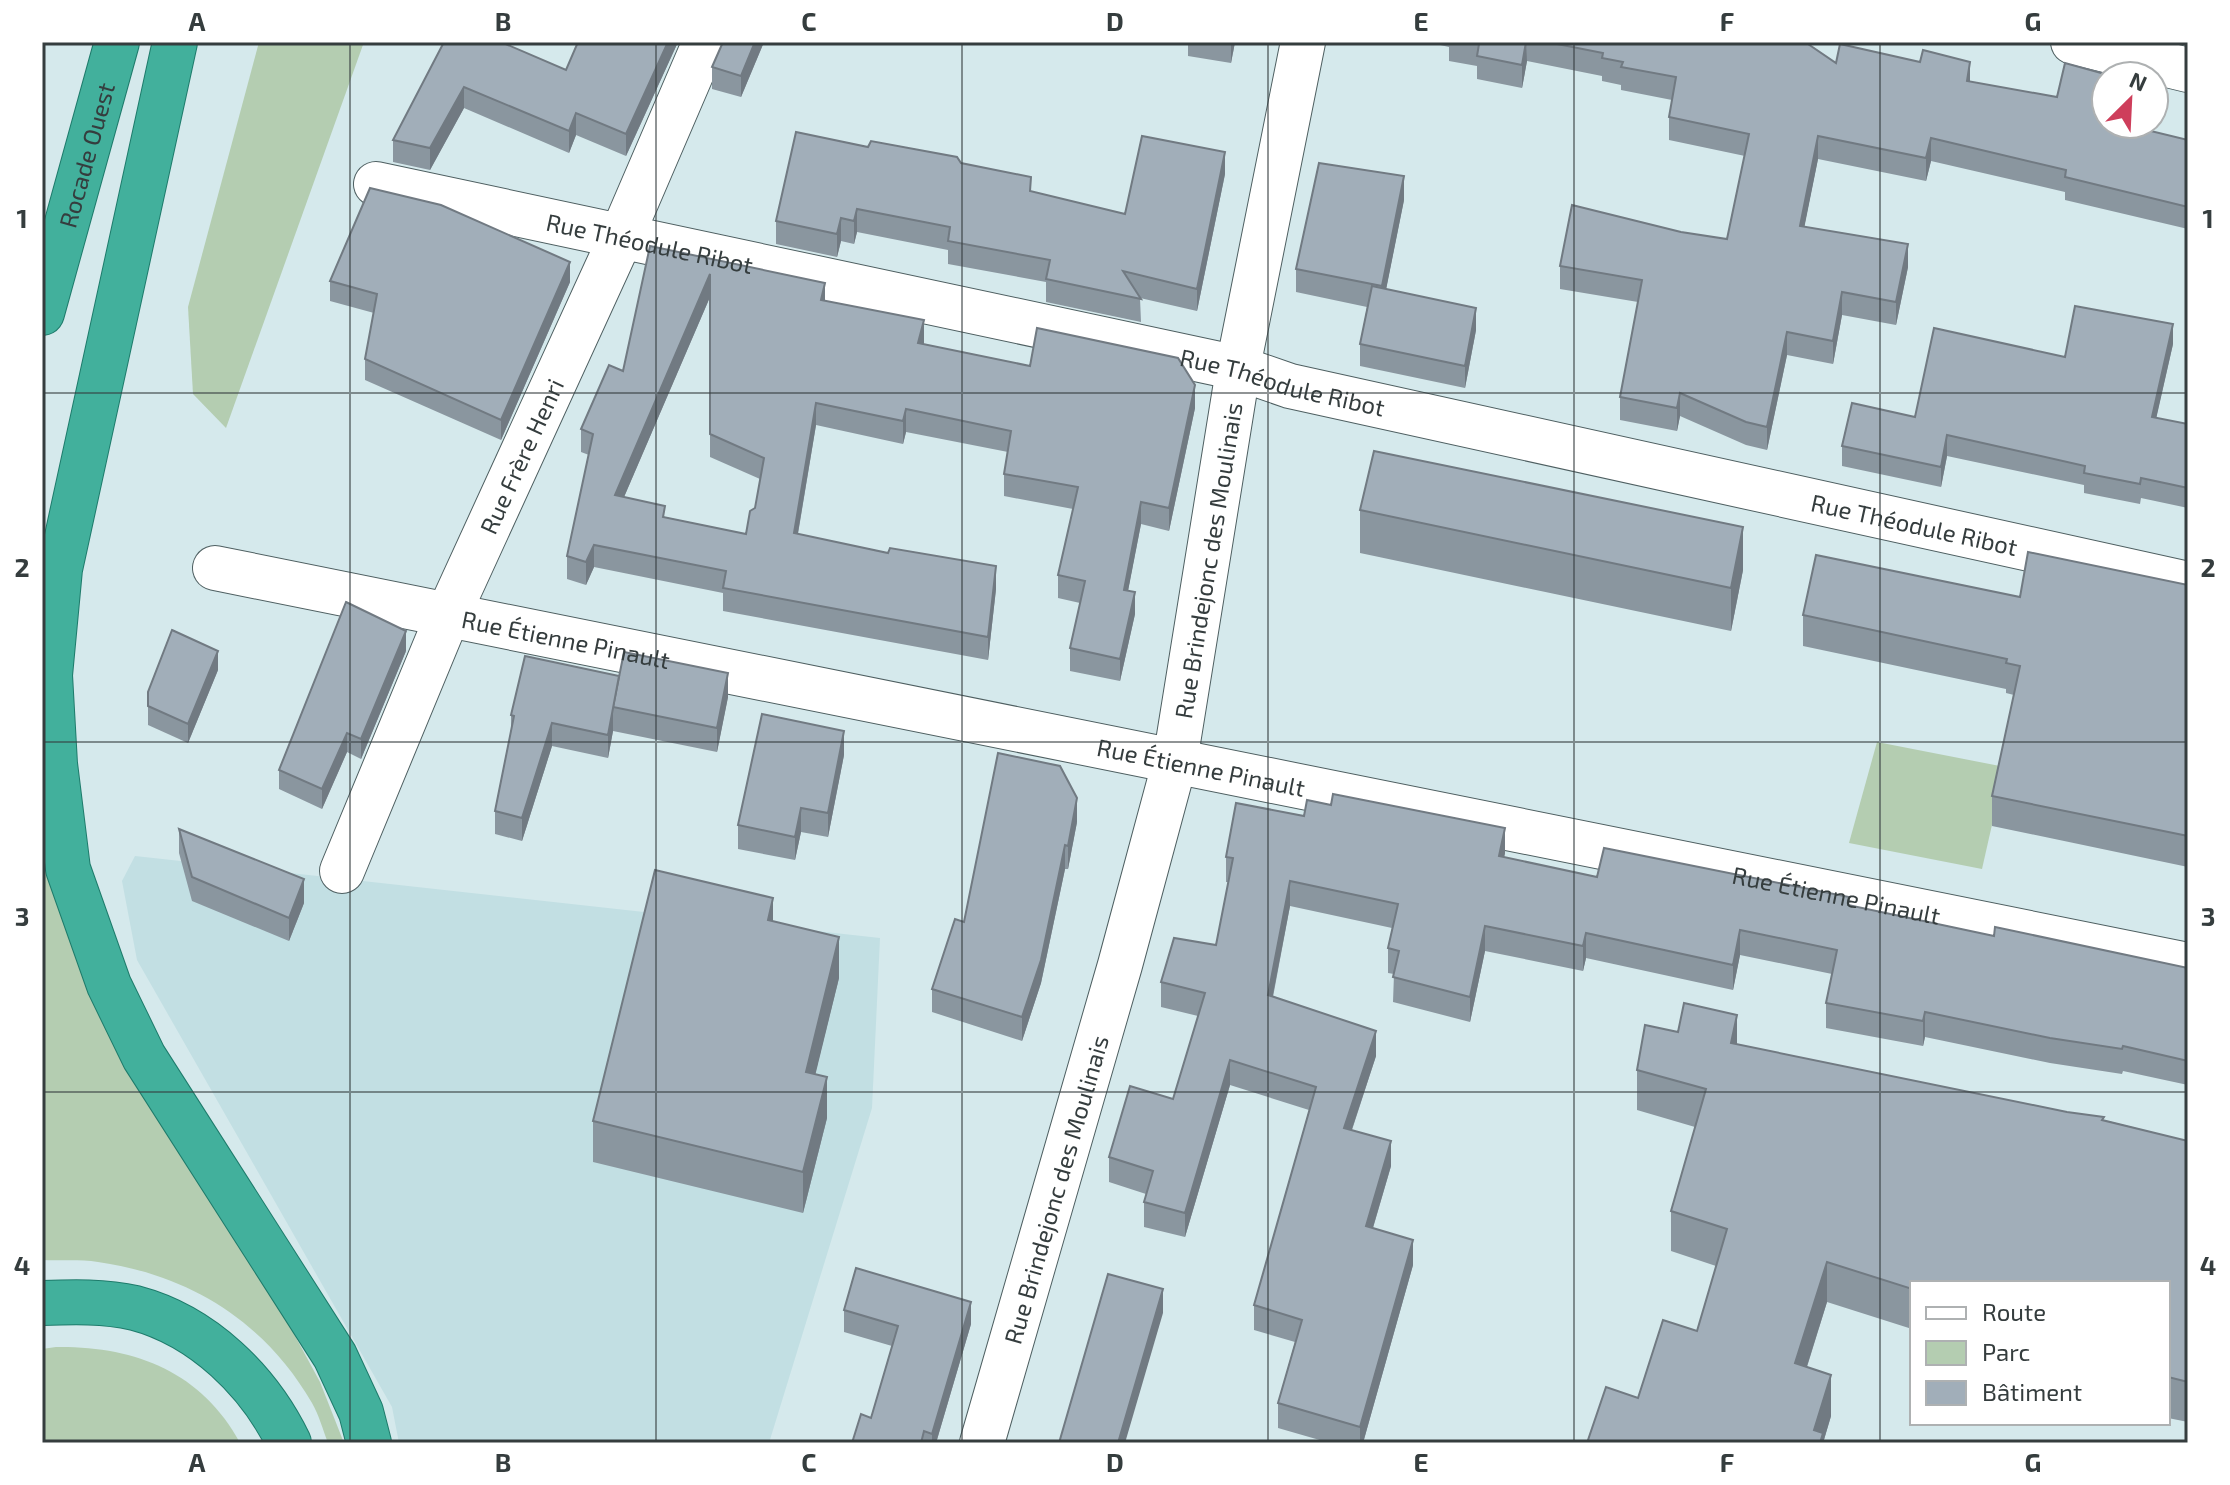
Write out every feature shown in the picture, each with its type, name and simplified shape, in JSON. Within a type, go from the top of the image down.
[{"type":"highway","name":"Rocade Ouest","points":[[42,313],[117,42]]},
{"type":"highway","points":[[175,42],[60,569],[50,675],[55,764],[68,869],[109,985],[144,1057],[335,1356],[361,1412],[369,1443]]},
{"type":"highway","points":[[42,1303],[103,1303],[135,1308],[181,1326],[224,1356],[243,1374],[268,1406],[289,1443]]},
{"type":"street","name":"Rue Frère Henri","points":[[342,871],[448,615],[622,235],[705,42]]},
{"type":"street","name":"Rue Brindejonc des Moulinais","points":[[982,1443],[1120,965],[1175,761],[1238,368],[1303,42]]},
{"type":"street","points":[[2073,42],[2188,70]]},
{"type":"street","name":"Rue Théodule Ribot","points":[[376,184],[1238,368],[1290,386],[2188,584]]},
{"type":"street","name":"Rue Étienne Pinault","points":[[215,568],[2188,965]]},
{"type":"shaded area","points":[[135,856],[880,938],[872,1108],[769,1443],[399,1443],[392,1407],[137,960],[122,881]]},
{"type":"green space","points":[[259,42],[364,42],[226,428],[193,394],[188,307]]},
{"type":"green space","points":[[1877,742],[2005,767],[1982,869],[1849,843]]},
{"type":"green space","points":[[42,824],[261,1273],[320,1382],[344,1443],[328,1443],[314,1408],[293,1374],[248,1326],[222,1307],[164,1278],[132,1268],[91,1261],[42,1260]]},
{"type":"green space","points":[[42,1349],[112,1351],[163,1368],[206,1397],[240,1443],[42,1443]]},
{"type":"building","points":[[444,42],[501,42],[566,70],[578,42],[668,42],[626,134],[576,113],[569,131],[464,87],[430,148],[393,140]]},
{"type":"building","points":[[723,42],[755,42],[741,76],[712,67]]},
{"type":"building","points":[[1469,42],[1526,42],[1522,65],[1477,56],[1479,44]]},
{"type":"building","points":[[1547,42],[1805,42],[1836,63],[1840,44],[1920,62],[1923,50],[1970,62],[1967,81],[2057,97],[2065,63],[2090,70],[2090,140],[2170,140],[2170,136],[2188,140],[2188,207],[2065,177],[2066,170],[1931,138],[1926,158],[1818,136],[1800,226],[1908,244],[1896,302],[1842,292],[1833,341],[1787,332],[1767,427],[1746,422],[1680,393],[1677,408],[1620,397],[1642,280],[1560,266],[1572,205],[1681,232],[1727,239],[1749,134],[1669,117],[1676,77],[1621,67],[1623,62],[1602,58],[1603,53]]},
{"type":"building","points":[[796,132],[868,147],[871,141],[957,157],[961,163],[1031,177],[1030,191],[1125,214],[1142,136],[1225,152],[1197,289],[1123,271],[1141,299],[1046,279],[1050,260],[948,241],[950,227],[857,209],[854,221],[841,218],[837,234],[776,221]]},
{"type":"building","points":[[1319,163],[1404,176],[1382,286],[1296,269]]},
{"type":"building","points":[[370,188],[441,205],[570,262],[501,420],[365,359],[377,294],[330,281]]},
{"type":"building","points":[[650,246],[825,283],[821,300],[924,320],[918,343],[1030,366],[1037,328],[1178,358],[1195,385],[1169,508],[1141,502],[1124,590],[1135,592],[1120,659],[1070,648],[1085,581],[1058,575],[1078,487],[1004,474],[1011,431],[906,409],[903,421],[816,403],[794,533],[888,553],[890,548],[996,566],[988,637],[723,588],[726,571],[594,545],[586,562],[567,556],[593,434],[581,429],[609,365],[623,371]],"holes":[[[710,274],[710,434],[764,458],[755,508],[750,511],[746,534],[663,517],[665,506],[615,495]]]},
{"type":"building","points":[[1372,286],[1476,308],[1465,366],[1360,344]]},
{"type":"building","points":[[2075,306],[2173,324],[2152,417],[2188,424],[2188,488],[2141,478],[2140,484],[2084,473],[2085,466],[1947,435],[1941,467],[1842,446],[1852,403],[1915,417],[1934,328],[2065,357]]},
{"type":"building","points":[[1374,451],[1743,527],[1731,588],[1360,510]]},
{"type":"building","points":[[2028,552],[2188,585],[2188,836],[1992,796],[2020,666],[2006,663],[2007,659],[1803,615],[1816,555],[2020,597]]},
{"type":"building","points":[[346,602],[406,631],[361,739],[347,733],[322,789],[279,770]]},
{"type":"building","points":[[172,630],[218,651],[188,724],[148,706],[148,692]]},
{"type":"building","points":[[624,652],[728,673],[717,728],[613,707]]},
{"type":"building","points":[[525,656],[619,676],[608,735],[552,723],[522,818],[495,811],[514,716],[511,715]]},
{"type":"building","points":[[762,714],[844,731],[828,813],[801,808],[795,837],[738,825]]},
{"type":"building","points":[[998,753],[1060,766],[1077,798],[1041,960],[1022,1017],[932,989],[955,919],[964,922]]},
{"type":"building","points":[[1333,794],[1505,828],[1499,856],[1597,877],[1604,848],[1849,897],[1848,905],[1994,936],[1995,927],[2188,968],[2188,1061],[2123,1046],[2122,1049],[2050,1038],[1925,1012],[1923,1021],[1826,1003],[1837,950],[1740,930],[1733,965],[1586,933],[1583,946],[1485,926],[1470,997],[1393,977],[1399,951],[1388,948],[1398,904],[1290,881],[1268,995],[1376,1031],[1344,1128],[1391,1141],[1366,1226],[1413,1240],[1360,1427],[1278,1403],[1302,1320],[1254,1305],[1316,1087],[1230,1060],[1185,1213],[1144,1202],[1153,1171],[1109,1157],[1130,1086],[1173,1099],[1205,993],[1161,982],[1174,938],[1216,945],[1233,858],[1226,857],[1236,803],[1304,816],[1307,800],[1331,805]]},
{"type":"building","points":[[179,829],[304,879],[289,918],[192,877]]},
{"type":"building","points":[[655,870],[773,898],[768,920],[839,937],[806,1072],[827,1077],[803,1172],[593,1121]]},
{"type":"building","points":[[1684,1003],[1737,1015],[1731,1043],[2104,1117],[2102,1120],[2188,1141],[2188,1382],[2170,1378],[2170,1281],[1910,1281],[1910,1288],[1827,1262],[1795,1363],[1831,1375],[1814,1430],[1823,1433],[1820,1443],[1587,1443],[1606,1387],[1638,1398],[1663,1320],[1697,1331],[1727,1229],[1671,1211],[1706,1089],[1637,1070],[1645,1025],[1678,1032]]},
{"type":"building","points":[[856,1268],[971,1302],[932,1434],[924,1431],[921,1443],[852,1443],[861,1414],[871,1418],[898,1326],[844,1310]]},
{"type":"building","points":[[1108,1274],[1163,1289],[1118,1443],[1059,1443]]}]
